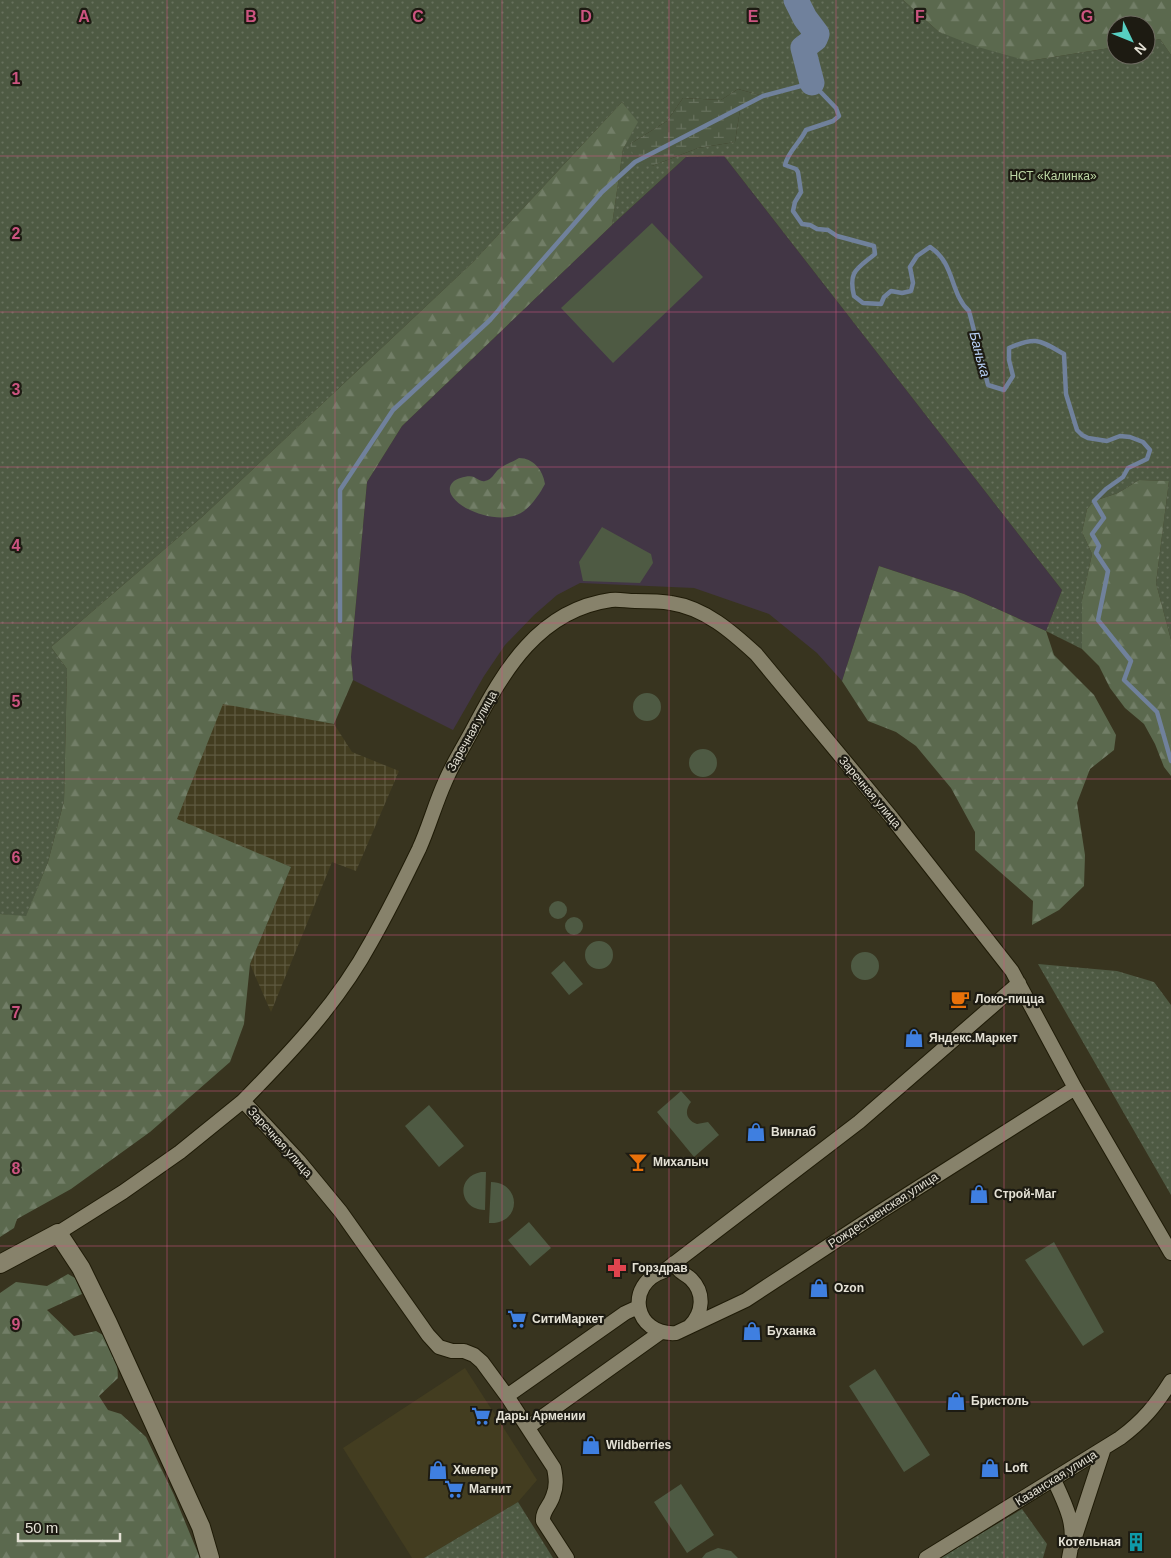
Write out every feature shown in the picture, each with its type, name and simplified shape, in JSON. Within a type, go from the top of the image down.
[{"type":"street","name":"Заречная улица","points":[[528,1426],[482,1362],[474,1355],[464,1351],[452,1351],[440,1347],[428,1335],[341,1212],[299,1161],[242,1101],[275,1068],[323,1014],[348,981],[371,942],[419,848],[445,781],[498,684],[520,652],[548,626],[567,614],[578,609],[612,600],[672,603],[696,611],[730,630],[756,654],[892,818],[1012,971],[1075,1088]]},
{"type":"street","points":[[661,1332],[648,1325],[638,1307],[639,1297],[645,1283],[650,1278],[664,1271],[859,1122],[1019,983]]},
{"type":"street","points":[[1075,1088],[1171,1253]]},
{"type":"street","name":"Рождественская улица","points":[[528,1426],[661,1332],[676,1333],[746,1300],[1075,1088]]},
{"type":"street","points":[[0,1264],[58,1233],[123,1192],[180,1152],[242,1101]]},
{"type":"street","points":[[58,1233],[81,1268],[112,1332],[202,1527],[210,1558]]},
{"type":"street","points":[[674,1263],[679,1272],[692,1280],[700,1293],[700,1308],[694,1322],[689,1327]]},
{"type":"street","points":[[507,1396],[625,1313],[638,1307]]},
{"type":"street","name":"Казанская улица","points":[[926,1558],[1054,1480],[1139,1424],[1157,1404],[1171,1381]]},
{"type":"street","points":[[528,1426],[554,1468],[557,1482],[553,1497],[542,1514],[543,1521],[566,1558]]},
{"type":"street","points":[[1071,1552],[1104,1448]]},
{"type":"street","points":[[1054,1480],[1068,1510],[1072,1526],[1071,1552]]},
{"type":"shaded area","points":[[724,156],[1062,590],[1046,631],[964,594],[879,566],[842,681],[817,653],[769,614],[694,588],[580,583],[557,595],[534,615],[505,645],[484,676],[453,730],[353,680],[351,657],[367,482],[402,426],[612,225],[686,157]]},
{"type":"shaded area","points":[[223,703],[334,724],[352,752],[399,771],[356,871],[332,862],[271,1012],[250,964],[291,867],[176,820]]},
{"type":"shaded area","points":[[465,1368],[537,1480],[518,1502],[424,1558],[412,1558],[343,1448]]},
{"type":"green space","name":"НСТ «Калинка»","points":[[0,0],[903,0],[939,32],[1028,61],[1106,49],[1106,65],[1156,65],[1156,40],[1160,39],[1171,55],[1171,640],[1156,583],[1169,481],[1139,480],[1118,493],[1094,501],[1087,509],[1082,532],[1092,554],[1082,600],[1082,649],[1046,631],[1062,590],[724,156],[686,157],[612,225],[623,149],[637,122],[622,102],[473,262],[202,517],[51,647],[67,669],[64,801],[48,862],[26,917],[0,914]],"holes":[[[738,89],[763,96],[740,110],[735,142],[698,148],[652,166],[630,144],[667,121],[683,98],[721,100]]]},
{"type":"green space","points":[[903,0],[1171,0],[1171,55],[1160,39],[1156,40],[1156,15],[1106,15],[1106,49],[1028,61],[978,47],[939,32]]},
{"type":"green space","points":[[738,89],[763,96],[740,110],[735,142],[698,148],[652,166],[635,162],[630,144],[667,121],[683,98],[721,100]]},
{"type":"green space","points":[[622,102],[638,122],[623,149],[612,225],[402,426],[367,482],[351,657],[353,680],[334,724],[223,704],[177,819],[291,867],[250,964],[244,1024],[230,1062],[150,1132],[71,1189],[17,1219],[14,1228],[0,1237],[0,914],[26,916],[48,862],[64,801],[67,669],[51,647],[202,517],[473,262]]},
{"type":"green space","points":[[652,223],[703,277],[613,363],[561,308]]},
{"type":"green space","points":[[519,458],[529,460],[540,470],[545,484],[539,495],[524,511],[512,516],[485,515],[472,511],[453,497],[450,489],[453,482],[469,476],[482,481],[487,480],[501,467]]},
{"type":"green space","points":[[1139,480],[1169,481],[1156,583],[1171,640],[1171,776],[1164,767],[1155,744],[1144,724],[1125,708],[1110,688],[1099,666],[1082,649],[1082,600],[1092,554],[1082,532],[1087,509],[1094,501],[1118,493]]},
{"type":"green space","points":[[602,527],[651,554],[653,563],[640,583],[583,581],[579,562]]},
{"type":"green space","points":[[879,566],[964,594],[1046,631],[1054,655],[1094,695],[1116,735],[1114,750],[1090,769],[1077,803],[1085,855],[1084,886],[1059,910],[1032,925],[1033,901],[975,850],[975,832],[951,788],[916,746],[896,732],[868,721],[842,681]]},
{"type":"green space","points":[[647,693],[657,697],[661,707],[657,717],[647,721],[637,717],[633,707],[637,697]]},
{"type":"green space","points":[[703,749],[713,753],[717,763],[713,773],[703,777],[693,773],[689,763],[693,753]]},
{"type":"green space","points":[[558,901],[564,904],[567,910],[564,916],[558,919],[552,916],[549,910],[552,904]]},
{"type":"green space","points":[[574,917],[580,920],[583,926],[580,932],[574,935],[568,932],[565,926],[568,920]]},
{"type":"green space","points":[[599,941],[609,945],[613,955],[609,965],[599,969],[589,965],[585,955],[589,945]]},
{"type":"green space","points":[[865,952],[875,956],[879,966],[875,976],[865,980],[855,976],[851,966],[855,956]]},
{"type":"green space","points":[[564,961],[583,984],[569,995],[551,973]]},
{"type":"green space","points":[[1038,964],[1117,971],[1154,982],[1171,1005],[1171,1195]]},
{"type":"green space","points":[[681,1091],[691,1102],[687,1109],[688,1118],[697,1124],[708,1122],[719,1135],[694,1157],[657,1112]]},
{"type":"green space","points":[[429,1105],[464,1146],[439,1167],[405,1126]]},
{"type":"green space","points":[[481,1172],[486,1172],[485,1210],[476,1209],[470,1205],[465,1199],[464,1193],[464,1186],[467,1180]]},
{"type":"green space","points":[[491,1182],[501,1184],[509,1189],[513,1196],[514,1204],[507,1218],[500,1222],[489,1223]]},
{"type":"green space","points":[[529,1222],[551,1248],[530,1266],[508,1240]]},
{"type":"green space","points":[[1054,1242],[1104,1332],[1083,1346],[1025,1260]]},
{"type":"green space","points":[[68,1274],[75,1278],[82,1294],[47,1310],[74,1336],[96,1331],[103,1335],[117,1361],[118,1378],[99,1396],[108,1410],[121,1414],[146,1437],[174,1495],[200,1558],[0,1558],[0,1293],[16,1282],[47,1286]]},
{"type":"green space","points":[[875,1369],[930,1455],[904,1472],[849,1386]]},
{"type":"green space","points":[[681,1484],[714,1535],[687,1553],[654,1502]]},
{"type":"green space","points":[[518,1502],[553,1558],[424,1558]]},
{"type":"green space","points":[[1022,1509],[1047,1544],[1043,1558],[940,1558]]},
{"type":"green space","points":[[718,1548],[731,1551],[738,1558],[702,1558],[706,1553]]},
{"type":"waterway","name":"Банька","points":[[796,0],[805,18],[817,34],[815,39],[803,48],[812,83]]},
{"type":"waterway","name":"Банька","points":[[340,621],[340,490],[393,410],[490,320],[602,192],[635,162],[763,96],[812,83],[836,108],[839,116],[833,121],[806,130],[789,155],[785,165],[796,169],[798,172],[801,192],[795,202],[793,211],[802,224],[828,230],[837,236],[874,246],[875,254],[859,267],[853,276],[852,288],[854,296],[863,303],[881,304],[884,297],[891,291],[902,293],[911,291],[913,283],[910,267],[917,256],[930,247],[944,261],[958,296],[969,311],[988,385],[1004,390],[1013,376],[1009,360],[1009,348],[1032,341],[1049,345],[1064,354],[1066,394],[1077,430],[1088,438],[1107,441],[1120,436],[1130,437],[1143,442],[1150,450],[1147,459],[1128,468],[1123,477],[1106,489],[1094,501],[1104,518],[1092,534],[1099,546],[1096,553],[1108,571],[1098,620],[1131,661],[1124,680],[1157,712],[1171,761]]},
{"type":"place","name":"Локо-пицца","points":[[960,999]]},
{"type":"place","name":"Яндекс.Маркет","points":[[914,1038]]},
{"type":"place","name":"Винлаб","points":[[756,1132]]},
{"type":"place","name":"Михалыч","points":[[638,1162]]},
{"type":"place","name":"Строй-Маг","points":[[979,1194]]},
{"type":"place","name":"Горздрав","points":[[617,1268]]},
{"type":"place","name":"Ozon","points":[[819,1288]]},
{"type":"place","name":"СитиМаркет","points":[[517,1319]]},
{"type":"place","name":"Буханка","points":[[752,1331]]},
{"type":"place","name":"Бристоль","points":[[956,1401]]},
{"type":"place","name":"Дары Армении","points":[[481,1416]]},
{"type":"place","name":"Wildberries","points":[[591,1445]]},
{"type":"place","name":"Loft","points":[[990,1468]]},
{"type":"place","name":"Хмелер","points":[[438,1470]]},
{"type":"place","name":"Магнит","points":[[454,1489]]},
{"type":"place","name":"Котельная","points":[[1136,1542]]}]
